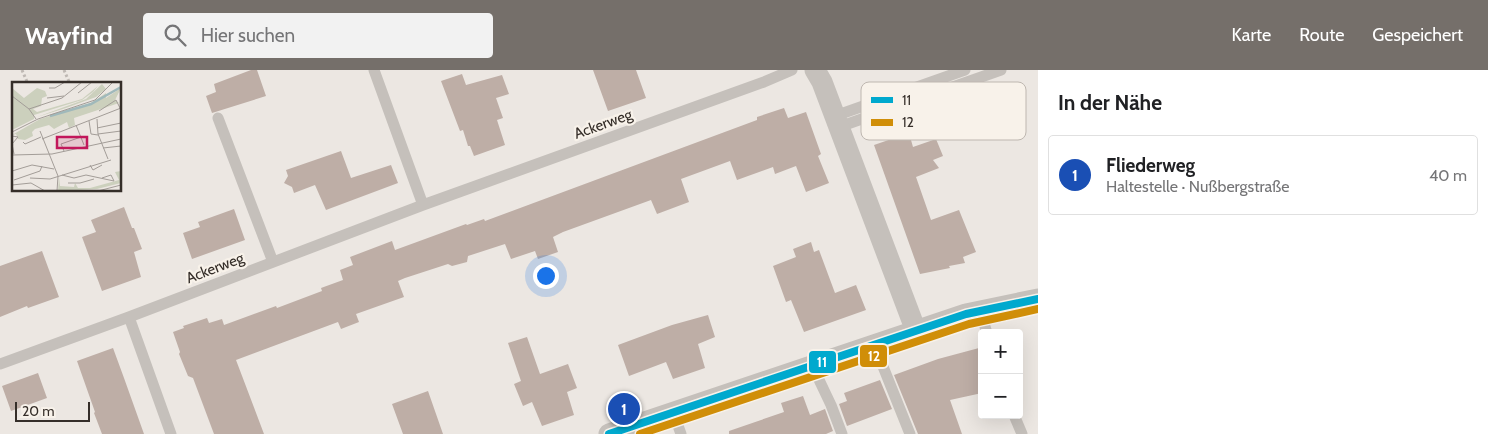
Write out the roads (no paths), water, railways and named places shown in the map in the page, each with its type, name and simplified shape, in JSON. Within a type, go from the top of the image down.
[{"type":"street","points":[[815,70],[822,82],[916,330]]},
{"type":"street","points":[[609,434],[966,314],[1037,301]]},
{"type":"lane","points":[[374,70],[423,205]]},
{"type":"lane","name":"Ackerweg","points":[[0,364],[423,205],[792,70]]},
{"type":"lane","points":[[935,82],[965,70]]},
{"type":"lane","points":[[964,82],[1002,70]]},
{"type":"lane","points":[[837,122],[861,112]]},
{"type":"lane","points":[[837,122],[861,114]]},
{"type":"lane","points":[[218,118],[273,262]]},
{"type":"lane","points":[[980,311],[986,329]]},
{"type":"lane","points":[[129,317],[171,434]]},
{"type":"lane","points":[[874,344],[910,434]]},
{"type":"lane","points":[[812,365],[831,404],[842,434]]},
{"type":"lane","points":[[673,412],[681,434]]},
{"type":"lane","points":[[1016,419],[1022,434]]},
{"type":"place","name":"Fliederweg","points":[[624,409]]}]
